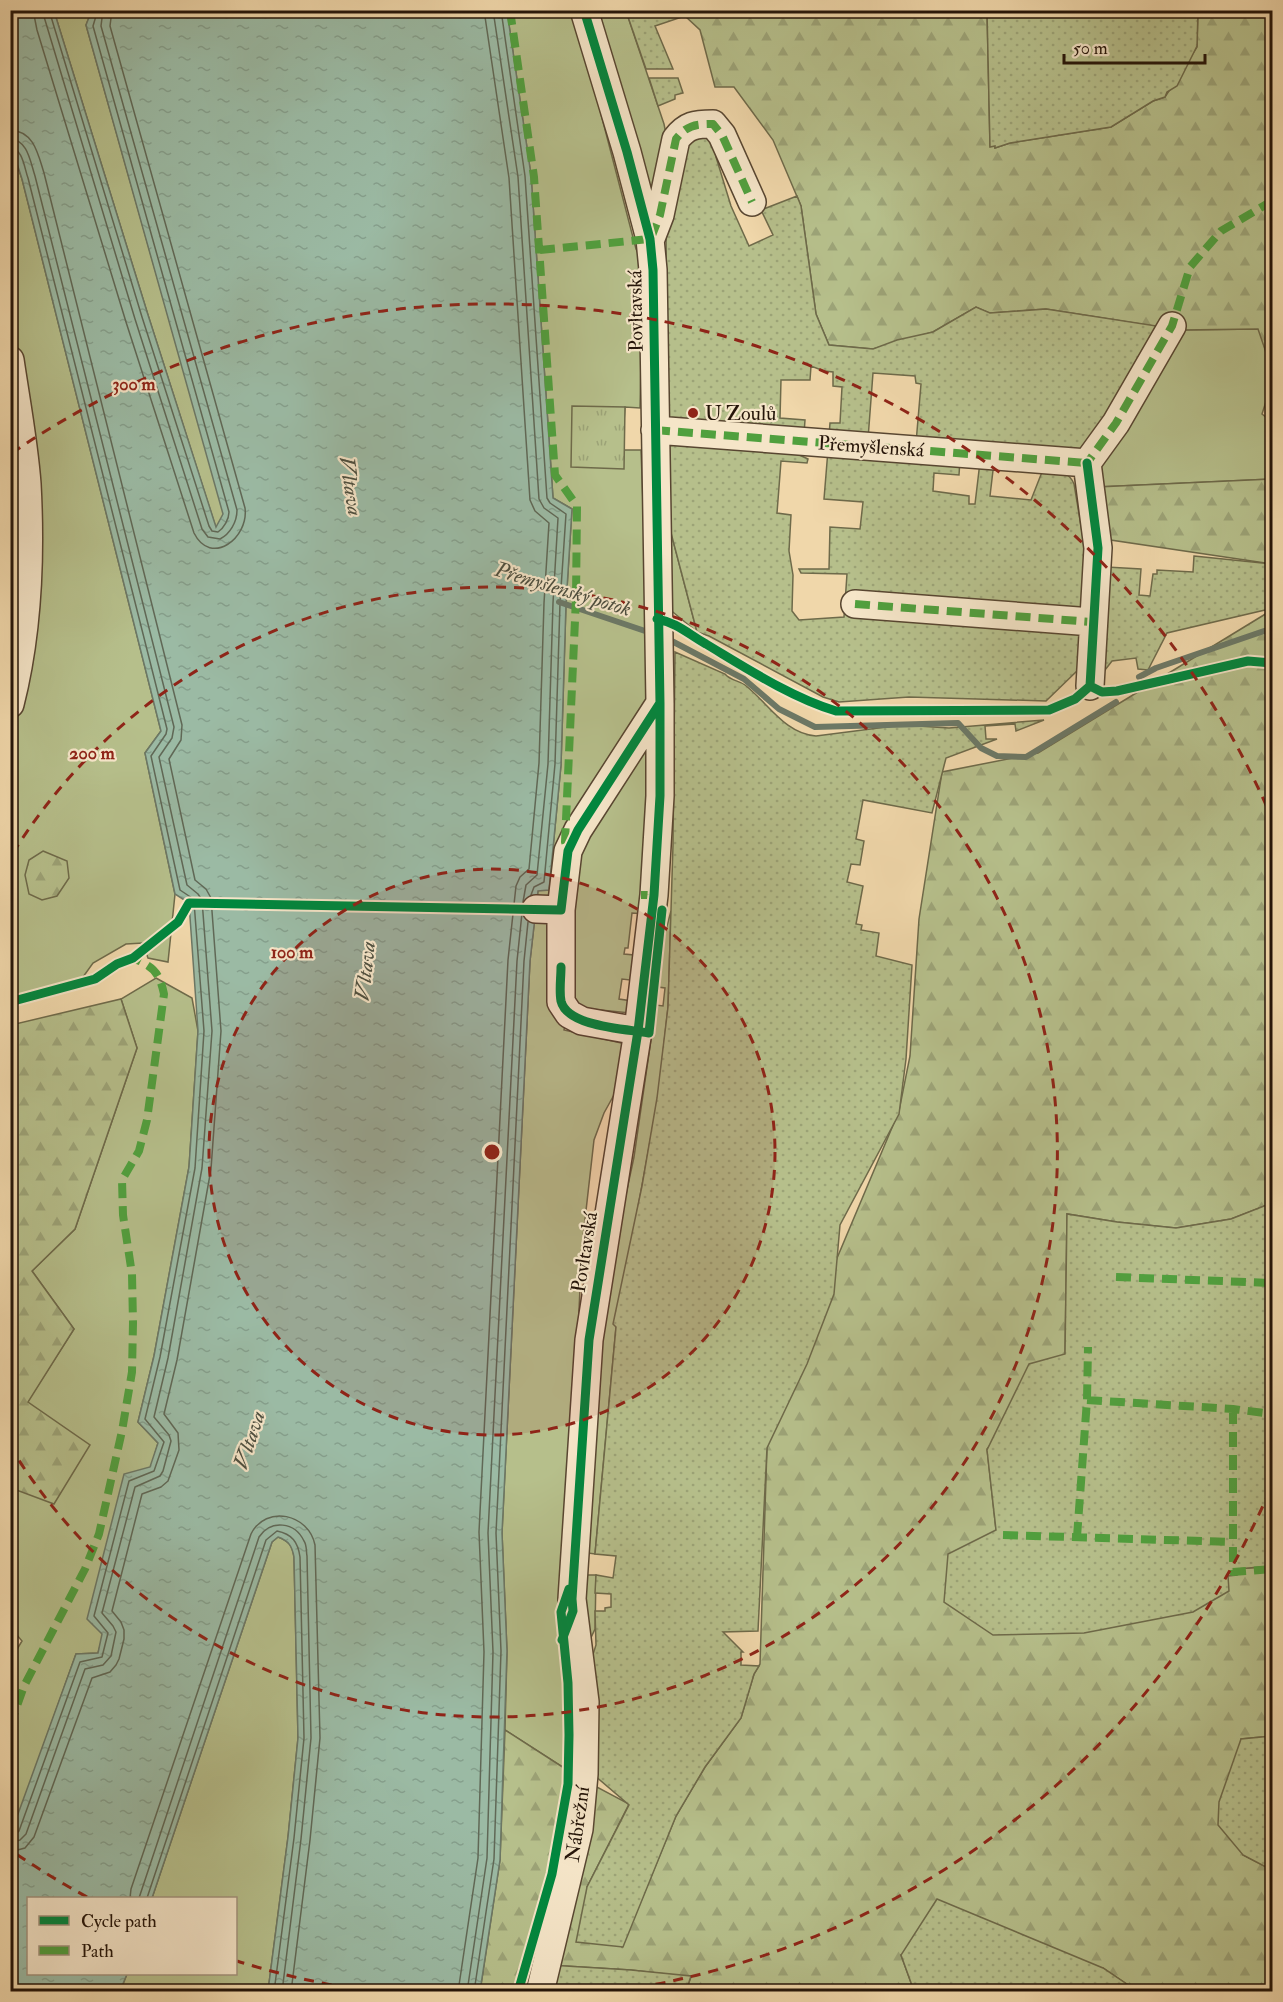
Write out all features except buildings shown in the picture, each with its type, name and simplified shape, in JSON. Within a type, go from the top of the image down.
[{"type":"street","name":"Povltavská","points":[[573,1617],[572,1599],[589,1340],[638,1031],[654,896],[660,796],[653,282],[650,241],[587,13]]},
{"type":"street","points":[[650,241],[660,215],[676,139],[694,124],[713,124],[722,135],[752,202]]},
{"type":"street","points":[[1090,686],[1098,548],[1087,463],[1116,423],[1172,326]]},
{"type":"street","points":[[10,360],[27,483],[28,541],[27,597],[10,704]]},
{"type":"street","name":"Přemyšlenská","points":[[655,430],[1087,463]]},
{"type":"street","points":[[855,604],[1092,622]]},
{"type":"street","points":[[638,1031],[582,1021],[569,1014],[561,1002],[548,904],[578,830],[660,703]]},
{"type":"street","name":"Nábřežní","points":[[540,1992],[579,1829],[583,1785],[585,1702],[573,1617]]},
{"type":"green space","points":[[574,10],[636,249],[641,259],[640,408],[625,407],[622,450],[641,450],[654,792],[646,914],[632,913],[628,948],[625,948],[624,954],[634,955],[630,980],[622,979],[619,999],[632,1001],[630,1013],[581,1008],[566,1020],[564,1030],[630,1045],[625,1075],[604,1113],[594,1140],[582,1246],[572,1459],[578,1777],[505,1730],[507,1651],[502,1533],[530,961],[538,890],[549,890],[561,765],[566,604],[572,509],[553,498],[531,175],[507,11]]},
{"type":"green space","points":[[687,10],[987,11],[990,146],[995,146],[995,148],[1010,143],[1111,127],[1153,101],[1165,97],[1197,47],[1198,11],[1272,11],[1272,370],[1258,329],[1179,330],[1046,309],[989,313],[976,307],[933,332],[873,349],[829,345],[816,314],[801,206],[773,140],[734,87],[715,87],[700,30],[685,16]]},
{"type":"green space","points":[[54,11],[89,11],[90,15],[86,25],[224,514],[216,528],[148,315]]},
{"type":"green space","points":[[596,11],[626,11],[664,124],[668,144],[655,212]]},
{"type":"green space","points":[[626,11],[687,11],[685,16],[655,26],[673,69],[646,69]]},
{"type":"green space","points":[[987,11],[1198,11],[1197,46],[1177,86],[1167,92],[1165,97],[1153,101],[1111,127],[1010,143],[995,148],[995,146],[990,147]]},
{"type":"green space","points":[[649,78],[678,78],[683,93],[675,95],[675,99],[658,106]]},
{"type":"green space","points":[[706,132],[724,150],[716,157],[731,206],[749,246],[773,235],[761,210],[797,196],[801,206],[816,314],[829,345],[873,349],[897,340],[933,332],[976,307],[990,313],[1046,309],[1163,327],[1088,453],[916,443],[921,384],[916,383],[915,376],[873,373],[868,439],[829,436],[830,423],[840,423],[842,387],[833,386],[833,372],[811,366],[810,380],[781,380],[780,418],[805,420],[804,434],[667,424],[666,223],[681,143]]},
{"type":"green space","points":[[10,145],[22,179],[161,731],[145,753],[175,894],[168,962],[148,958],[143,943],[126,944],[93,963],[83,977],[11,998],[11,736],[24,670],[38,504],[11,306]]},
{"type":"green space","points":[[1259,329],[1272,370],[1272,383],[1262,414],[1272,422],[1272,479],[1097,487],[1097,458],[1179,330]]},
{"type":"green space","points":[[10,403],[21,473],[10,656]]},
{"type":"green space","points":[[572,406],[625,407],[624,469],[571,467]]},
{"type":"green space","points":[[668,439],[782,447],[808,459],[807,463],[781,461],[777,513],[791,515],[789,551],[793,575],[792,611],[799,620],[844,617],[847,574],[801,573],[799,569],[829,569],[830,527],[860,529],[863,502],[824,499],[828,450],[960,460],[959,475],[934,473],[933,491],[969,496],[969,504],[975,504],[980,462],[994,462],[990,496],[1031,500],[1044,467],[1069,476],[1074,484],[1084,544],[1088,545],[1082,670],[1077,671],[1046,701],[909,697],[839,702],[823,697],[709,636],[697,632],[670,529]]},
{"type":"green space","points":[[1272,479],[1272,564],[1104,539],[1097,487]]},
{"type":"green space","points":[[670,529],[697,632],[668,608]]},
{"type":"green space","points":[[1194,556],[1272,564],[1272,606],[1265,610],[1167,633],[1148,670],[1138,669],[1136,658],[1112,661],[1105,670],[1103,642],[1107,567],[1141,569],[1139,595],[1150,596],[1153,574],[1157,574],[1157,570],[1193,572]]},
{"type":"green space","points":[[1272,610],[1272,1203],[1231,1219],[1176,1228],[1067,1214],[1065,1354],[987,1449],[996,1530],[1228,1576],[1237,1569],[1272,1566],[1272,1736],[1241,1739],[1243,1855],[1272,1870],[1272,1991],[1137,1991],[1103,1968],[901,1955],[914,1991],[686,1991],[691,1977],[631,1970],[549,1965],[540,1991],[480,1992],[500,1860],[505,1730],[578,1777],[629,1804],[587,1887],[622,1947],[676,1816],[705,1767],[741,1718],[754,1674],[760,1664],[767,1447],[816,1308],[899,1111],[910,1056],[919,919],[942,772],[1038,753]]},
{"type":"green space","points":[[675,652],[745,685],[786,724],[805,734],[816,736],[902,725],[949,728],[1044,720],[1016,731],[1015,724],[985,726],[986,739],[997,739],[946,758],[932,813],[863,800],[856,839],[864,841],[860,865],[851,864],[847,882],[863,886],[856,924],[862,925],[861,930],[879,933],[876,956],[912,965],[906,1059],[899,1114],[840,1225],[834,1294],[807,1364],[767,1448],[758,1631],[723,1632],[743,1652],[741,1652],[741,1665],[759,1666],[754,1674],[741,1718],[705,1767],[676,1816],[623,1947],[576,1942],[587,1887],[629,1805],[594,1775],[589,1667],[596,1645],[595,1611],[605,1611],[605,1608],[611,1607],[611,1594],[595,1593],[596,1575],[613,1578],[616,1556],[595,1554],[616,1327],[613,1324],[642,1186],[657,1098],[668,1007],[673,845]]},
{"type":"green space","points":[[43,851],[67,861],[69,878],[57,896],[42,900],[29,894],[25,875],[29,860]]},
{"type":"green space","points":[[671,911],[668,1007],[658,1098],[616,1327],[595,1554],[581,1552],[598,1325],[634,1157],[656,1005],[663,1006],[665,988],[658,987],[663,941]]},
{"type":"green space","points":[[156,978],[192,998],[198,1031],[189,1167],[154,1356],[138,1422],[158,1443],[98,1653],[76,1654],[11,1837],[11,1659],[22,1641],[11,1628],[11,1483],[27,1402],[74,1329],[32,1271],[75,1229],[137,1048],[121,999]]},
{"type":"green space","points":[[121,999],[137,1048],[75,1229],[32,1271],[74,1329],[28,1402],[90,1445],[54,1504],[11,1488],[11,1025]]},
{"type":"green space","points":[[1272,1203],[1272,1566],[1237,1569],[1237,1575],[1228,1576],[1229,1591],[1193,1612],[1084,1633],[993,1635],[944,1602],[948,1554],[996,1530],[987,1450],[1029,1364],[1065,1354],[1067,1214],[1176,1228],[1231,1219]]},
{"type":"green space","points":[[278,1537],[285,1540],[292,1549],[294,1557],[298,1738],[268,1991],[120,1992],[127,1975],[237,1975],[237,1897],[152,1897],[272,1542]]},
{"type":"green space","points":[[581,1575],[596,1575],[595,1629],[586,1648]]},
{"type":"green space","points":[[1272,1736],[1272,1870],[1243,1855],[1218,1825],[1219,1802],[1241,1739]]},
{"type":"green space","points":[[937,1899],[1103,1968],[1137,1991],[914,1991],[901,1955]]},
{"type":"green space","points":[[549,1965],[691,1976],[686,1991],[540,1992]]},
{"type":"water","name":"Vltava","points":[[11,11],[54,11],[216,527],[223,514],[86,25],[90,15],[89,11],[507,11],[531,175],[553,498],[572,509],[566,604],[561,765],[549,890],[538,891],[530,961],[502,1533],[507,1651],[500,1860],[480,1991],[268,1991],[298,1738],[294,1557],[289,1544],[278,1537],[272,1542],[152,1897],[27,1897],[27,1975],[127,1975],[120,1991],[11,1991],[10,1836],[76,1654],[98,1653],[102,1634],[87,1619],[124,1474],[150,1467],[158,1443],[138,1422],[154,1356],[189,1167],[198,1031],[189,903],[175,894],[145,753],[161,731],[22,179],[11,145]]},
{"type":"waterway","name":"Přemyšlenský potok","points":[[559,602],[651,633]]},
{"type":"waterway","name":"Přemyšlenský potok","points":[[1139,677],[1156,668],[1264,631],[1272,633]]},
{"type":"waterway","name":"Přemyšlenský potok","points":[[666,638],[744,679],[779,709],[815,727],[958,723],[981,748],[997,756],[1026,757],[1116,702]]},
{"type":"ferry route","points":[[189,903],[524,908]]},
{"type":"marked path","points":[[510,10],[534,177],[555,475],[577,506],[576,598],[565,842],[567,848]]},
{"type":"marked path","points":[[651,238],[660,215],[676,139],[692,126],[713,124],[722,135],[752,202]]},
{"type":"marked path","points":[[1088,469],[1087,463],[1116,423],[1172,326],[1190,267],[1221,231],[1272,201]]},
{"type":"marked path","points":[[540,250],[650,239]]},
{"type":"marked path","points":[[655,430],[1087,463]]},
{"type":"marked path","points":[[855,604],[1092,622]]},
{"type":"marked path","points":[[641,895],[654,895]]},
{"type":"marked path","points":[[10,1726],[24,1686],[85,1569],[99,1534],[122,1431],[132,1372],[132,1274],[123,1215],[122,1180],[139,1151],[147,1120],[164,994],[160,980],[154,971],[133,958]]},
{"type":"marked path","points":[[1116,1277],[1272,1283]]},
{"type":"marked path","points":[[1077,1537],[1087,1400],[1088,1347]]},
{"type":"marked path","points":[[1087,1400],[1233,1409],[1272,1414]]},
{"type":"marked path","points":[[1233,1409],[1233,1572],[1272,1569]]},
{"type":"marked path","points":[[1003,1535],[1233,1542]]},
{"type":"cycle path","points":[[562,1640],[573,1611],[589,1340],[638,1031],[654,895],[660,796],[653,270],[650,239],[627,152],[584,10]]},
{"type":"cycle path","points":[[657,619],[677,626],[786,690],[836,711],[1049,710],[1075,699],[1090,686],[1098,548],[1087,463]]},
{"type":"cycle path","points":[[1090,686],[1102,692],[1117,691],[1248,661],[1272,663]]},
{"type":"cycle path","points":[[10,1002],[95,979],[117,964],[133,958],[178,922],[189,903],[561,910],[568,851],[578,830],[660,703]]},
{"type":"cycle path","points":[[561,967],[561,1001],[566,1010],[574,1016],[599,1025],[649,1033],[662,910]]},
{"type":"cycle path","points":[[518,1992],[552,1874],[568,1784],[568,1683],[561,1612],[569,1589]]},
{"type":"place","name":"U Zoulů","points":[[693,413]]}]
